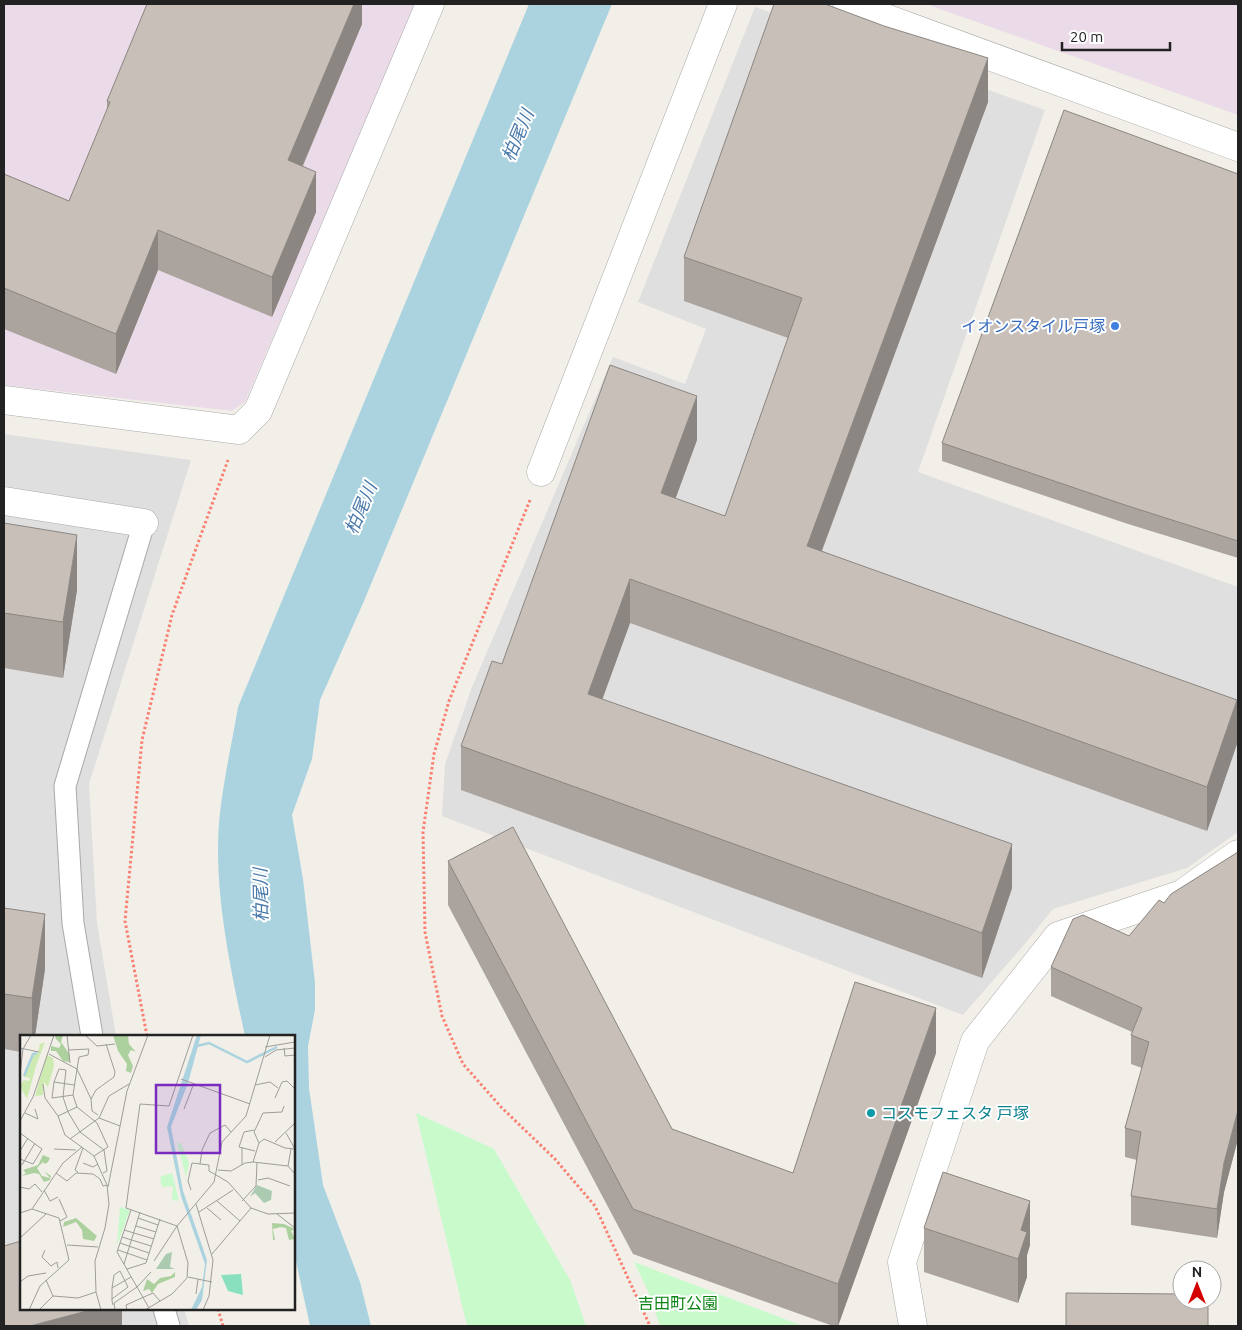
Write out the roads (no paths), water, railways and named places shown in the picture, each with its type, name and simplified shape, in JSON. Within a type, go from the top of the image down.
[{"type":"street","points":[[4,400],[239,430],[258,411],[430,4]]},
{"type":"street","points":[[541,472],[723,4]]},
{"type":"street","points":[[847,4],[1238,147]]},
{"type":"street","points":[[4,501],[144,523]]},
{"type":"street","points":[[913,1326],[902,1262],[975,1041],[1058,936],[1182,894],[1238,854]]},
{"type":"lane","points":[[92,1035],[73,924],[65,786],[144,523]]},
{"type":"lane","points":[[164,1310],[169,1326]]},
{"type":"water","name":"柏尾川","points":[[529,4],[612,4],[364,601],[320,700],[312,759],[292,815],[303,879],[315,983],[315,1010],[308,1046],[309,1088],[323,1185],[360,1282],[371,1326],[310,1326],[295,1257],[295,1035],[245,1035],[228,954],[218,868],[220,813],[238,707]]},
{"type":"place","name":"イオンスタイル戸塚","points":[[1115,326]]},
{"type":"place","name":"コスモフェスタ 戸塚","points":[[871,1113]]},
{"type":"park label","name":"吉田町公園","points":[[678,1303]]}]
